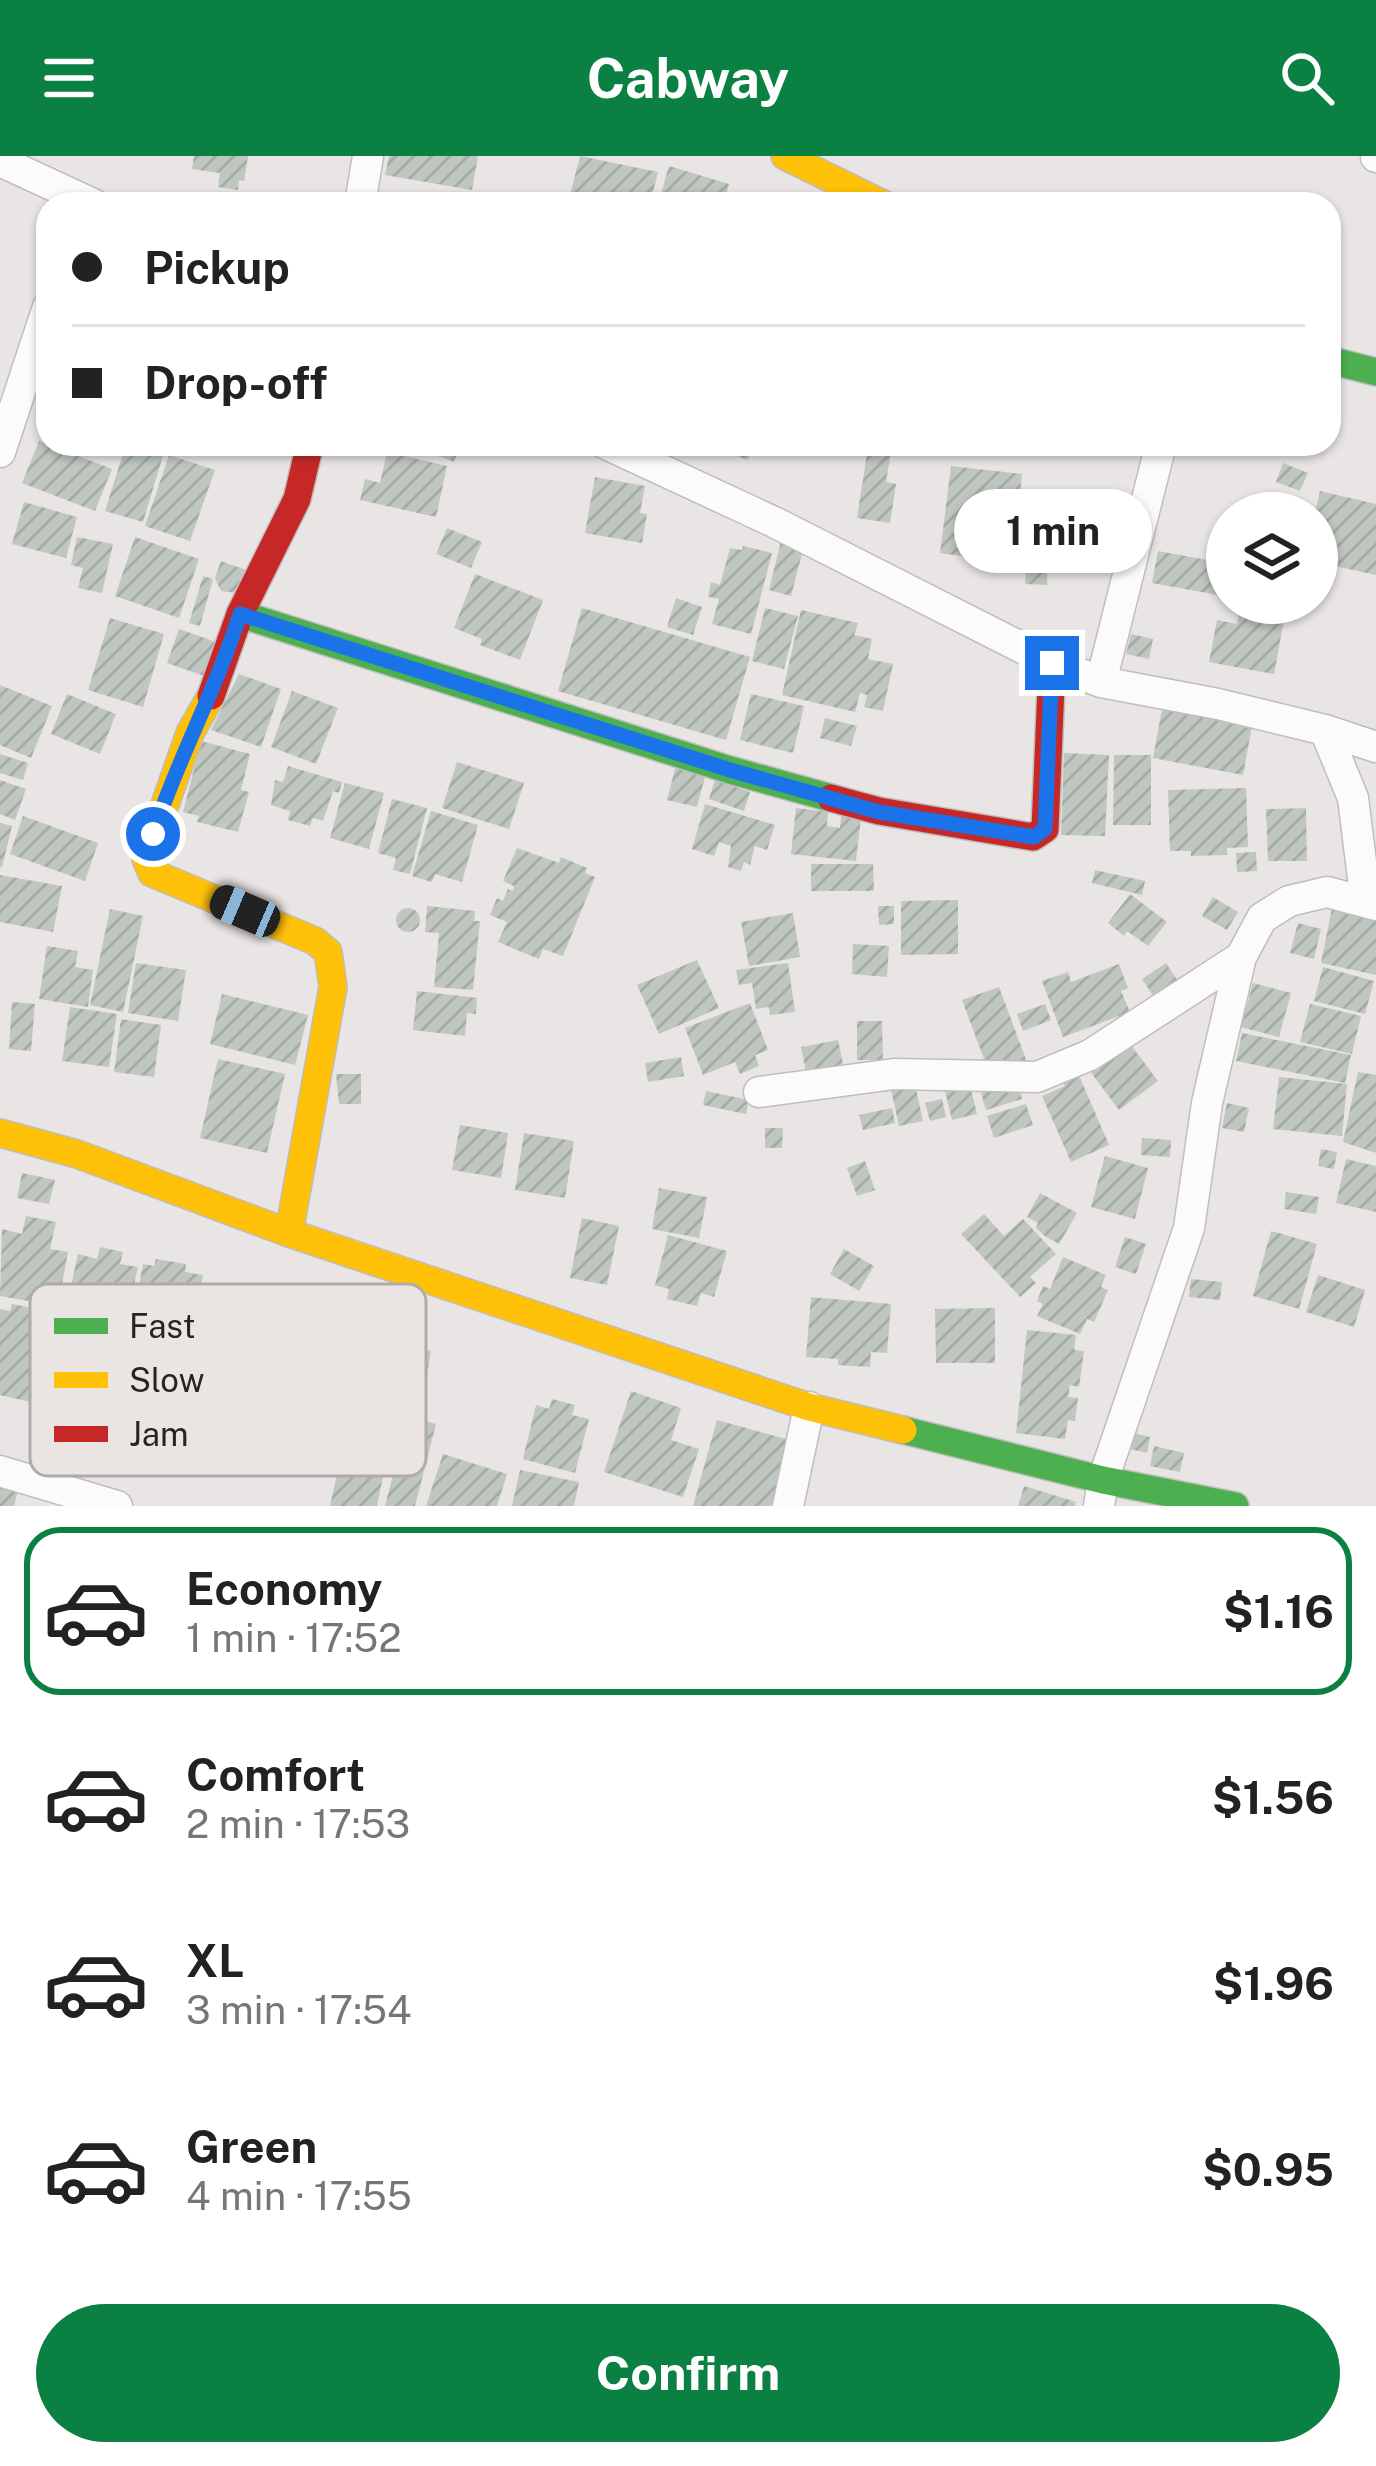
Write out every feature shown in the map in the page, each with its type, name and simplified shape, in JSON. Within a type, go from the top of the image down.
[{"type":"street","points":[[362,192],[368,156]]},
{"type":"street","points":[[785,156],[827,165],[866,192]]},
{"type":"street","points":[[0,161],[65,192]]},
{"type":"street","points":[[0,452],[36,343]]},
{"type":"street","points":[[1341,363],[1376,372]]},
{"type":"street","points":[[289,1233],[334,987],[328,952],[315,941],[152,873],[146,859],[172,774],[206,710],[240,614],[297,499],[307,456]]},
{"type":"street","points":[[632,456],[774,522],[1052,663],[1101,682],[1325,730],[1376,747]]},
{"type":"street","points":[[1101,682],[1158,456]]},
{"type":"street","points":[[240,614],[730,770],[879,812],[1034,837],[1045,829],[1052,663]]},
{"type":"street","points":[[1101,1493],[1189,1228],[1207,1103],[1241,957],[1262,918],[1288,901],[1327,892],[1371,904],[1353,798],[1325,730]]},
{"type":"street","points":[[759,1092],[894,1074],[1036,1077],[1090,1055],[1241,957]]},
{"type":"street","points":[[0,1133],[77,1154],[289,1233],[809,1407],[1101,1493],[1235,1506]]},
{"type":"street","points":[[788,1506],[809,1407]]},
{"type":"street","points":[[0,1471],[117,1506]]},
{"type":"building","points":[[194,156],[248,156],[244,181],[239,180],[238,190],[218,187],[220,173],[192,169]]},
{"type":"building","points":[[389,156],[478,156],[472,190],[385,175]]},
{"type":"building","points":[[580,156],[658,172],[653,192],[571,192]]},
{"type":"building","points":[[669,166],[729,184],[727,192],[661,192]]},
{"type":"building","points":[[36,448],[36,456],[78,456],[112,469],[95,511],[22,483]]},
{"type":"building","points":[[122,456],[163,456],[143,522],[105,511]]},
{"type":"building","points":[[169,456],[215,470],[190,541],[145,526]]},
{"type":"building","points":[[386,456],[447,466],[436,517],[360,500],[365,479],[380,483]]},
{"type":"building","points":[[867,456],[890,456],[886,482],[896,484],[890,523],[857,518]]},
{"type":"building","points":[[1283,463],[1308,473],[1300,491],[1276,482]]},
{"type":"building","points":[[951,466],[1022,474],[1015,541],[980,537],[981,525],[970,523],[968,557],[940,553]]},
{"type":"building","points":[[595,477],[645,486],[642,543],[585,533]]},
{"type":"building","points":[[1338,495],[1376,504],[1376,575],[1338,567]]},
{"type":"building","points":[[24,502],[77,517],[66,558],[12,544]]},
{"type":"building","points":[[447,528],[482,542],[471,568],[436,554]]},
{"type":"building","points":[[77,537],[113,544],[102,593],[78,588],[83,568],[71,565]]},
{"type":"building","points":[[135,537],[199,559],[179,618],[115,596]]},
{"type":"building","points":[[782,537],[805,542],[791,596],[769,590]]},
{"type":"building","points":[[743,546],[772,553],[751,634],[712,624],[719,599],[708,597],[711,582],[720,585],[730,548],[742,550]]},
{"type":"building","points":[[1158,551],[1206,560],[1206,593],[1152,583]]},
{"type":"building","points":[[1027,556],[1048,557],[1047,585],[1025,584]]},
{"type":"building","points":[[221,561],[246,570],[237,593],[221,591],[215,578]]},
{"type":"building","points":[[475,574],[543,600],[520,660],[480,645],[482,639],[454,628]]},
{"type":"building","points":[[203,576],[213,579],[200,626],[189,623]]},
{"type":"building","points":[[676,598],[702,607],[693,635],[667,627]]},
{"type":"building","points":[[582,608],[750,657],[726,740],[558,691]]},
{"type":"building","points":[[765,608],[798,616],[784,669],[752,661]]},
{"type":"building","points":[[801,610],[858,623],[854,635],[872,639],[868,659],[893,664],[883,711],[864,707],[867,695],[860,693],[855,712],[782,695]]},
{"type":"building","points":[[110,618],[164,634],[143,707],[88,690]]},
{"type":"building","points":[[1216,624],[1283,624],[1274,674],[1209,662]]},
{"type":"building","points":[[179,629],[216,642],[204,676],[167,663]]},
{"type":"building","points":[[1131,634],[1153,639],[1149,659],[1126,654]]},
{"type":"building","points":[[239,674],[281,689],[261,747],[211,730]]},
{"type":"building","points":[[0,685],[52,706],[31,758],[0,745]]},
{"type":"building","points":[[292,691],[338,708],[316,764],[271,747]]},
{"type":"building","points":[[67,694],[116,714],[100,754],[51,734]]},
{"type":"building","points":[[751,694],[804,706],[793,753],[740,740]]},
{"type":"building","points":[[1163,704],[1253,721],[1243,775],[1153,758]]},
{"type":"building","points":[[825,718],[857,726],[851,746],[820,738]]},
{"type":"building","points":[[201,741],[250,754],[241,790],[249,792],[238,832],[197,822],[199,816],[183,812]]},
{"type":"building","points":[[1064,753],[1109,755],[1105,836],[1061,835]]},
{"type":"building","points":[[0,754],[28,763],[23,780],[0,773]]},
{"type":"building","points":[[1114,755],[1151,755],[1151,825],[1113,825]]},
{"type":"building","points":[[457,762],[524,783],[509,829],[442,808]]},
{"type":"building","points":[[676,765],[706,773],[697,807],[667,800]]},
{"type":"building","points":[[288,766],[342,782],[339,793],[333,791],[323,821],[313,818],[310,826],[288,820],[290,811],[271,805],[275,780],[283,782]]},
{"type":"building","points":[[0,780],[26,789],[15,820],[0,814]]},
{"type":"building","points":[[715,780],[750,792],[744,811],[709,799]]},
{"type":"building","points":[[345,783],[384,793],[369,849],[330,838]]},
{"type":"building","points":[[1246,788],[1248,847],[1227,848],[1227,855],[1170,851],[1168,790]]},
{"type":"building","points":[[392,799],[427,808],[410,874],[393,870],[396,858],[378,853]]},
{"type":"building","points":[[705,804],[775,825],[767,850],[755,846],[750,865],[744,862],[741,871],[728,867],[731,846],[719,842],[714,856],[692,849]]},
{"type":"building","points":[[796,808],[828,812],[827,826],[840,828],[841,816],[861,818],[856,861],[791,854]]},
{"type":"building","points":[[1306,808],[1307,861],[1268,861],[1266,809]]},
{"type":"building","points":[[431,811],[478,825],[462,882],[435,874],[432,882],[412,876]]},
{"type":"building","points":[[23,816],[98,843],[85,881],[10,854]]},
{"type":"building","points":[[0,823],[12,826],[2,867],[0,867]]},
{"type":"building","points":[[517,848],[559,863],[561,857],[587,868],[585,873],[595,877],[563,956],[543,949],[539,959],[498,942],[507,922],[490,915],[497,898],[503,901],[508,889],[513,891],[514,886],[503,881]]},
{"type":"building","points":[[1256,852],[1257,871],[1237,872],[1236,853]]},
{"type":"building","points":[[811,864],[873,864],[874,891],[811,891]]},
{"type":"building","points":[[1095,870],[1145,881],[1142,895],[1092,883]]},
{"type":"building","points":[[0,875],[62,886],[53,932],[0,922]]},
{"type":"building","points":[[1130,894],[1167,922],[1148,946],[1108,923]]},
{"type":"building","points":[[1213,897],[1238,912],[1227,930],[1202,916]]},
{"type":"building","points":[[958,900],[958,954],[901,955],[901,901]]},
{"type":"building","points":[[427,906],[475,911],[474,921],[480,921],[473,990],[434,987],[439,933],[425,932]]},
{"type":"building","points":[[878,906],[894,906],[894,924],[879,925]]},
{"type":"building","points":[[408,908],[420,920],[408,932],[396,920]]},
{"type":"building","points":[[1332,908],[1376,917],[1376,975],[1321,963]]},
{"type":"building","points":[[110,909],[143,916],[123,1012],[90,1005]]},
{"type":"building","points":[[793,913],[800,957],[749,966],[741,922]]},
{"type":"building","points":[[1298,923],[1321,929],[1314,959],[1290,953]]},
{"type":"building","points":[[853,944],[889,946],[887,977],[852,974]]},
{"type":"building","points":[[47,946],[78,951],[75,967],[93,970],[88,1007],[39,999]]},
{"type":"building","points":[[697,960],[719,1008],[659,1034],[637,985]]},
{"type":"building","points":[[136,963],[186,970],[178,1021],[128,1013]]},
{"type":"building","points":[[788,963],[795,1012],[770,1015],[769,1007],[756,1009],[752,983],[739,985],[736,970]]},
{"type":"building","points":[[1166,963],[1180,984],[1156,1000],[1142,979]]},
{"type":"building","points":[[1119,964],[1128,988],[1121,991],[1130,1012],[1063,1037],[1042,981],[1068,972],[1071,982]]},
{"type":"building","points":[[1323,967],[1374,981],[1365,1014],[1314,1001]]},
{"type":"building","points":[[1253,983],[1291,993],[1279,1037],[1241,1027]]},
{"type":"building","points":[[999,987],[1027,1062],[990,1075],[962,1000]]},
{"type":"building","points":[[417,991],[477,998],[476,1014],[467,1013],[465,1036],[413,1030]]},
{"type":"building","points":[[222,994],[308,1015],[295,1065],[210,1044]]},
{"type":"building","points":[[12,1002],[35,1004],[31,1051],[9,1049]]},
{"type":"building","points":[[750,1003],[768,1050],[755,1055],[759,1066],[740,1074],[735,1062],[703,1075],[685,1028]]},
{"type":"building","points":[[1045,1004],[1051,1020],[1023,1031],[1017,1014]]},
{"type":"building","points":[[1310,1004],[1361,1016],[1352,1054],[1300,1042]]},
{"type":"building","points":[[70,1007],[117,1014],[109,1067],[62,1061]]},
{"type":"building","points":[[121,1019],[161,1025],[154,1077],[114,1072]]},
{"type":"building","points":[[857,1021],[882,1021],[883,1060],[857,1060]]},
{"type":"building","points":[[1242,1033],[1351,1055],[1345,1083],[1236,1061]]},
{"type":"building","points":[[1125,1037],[1158,1081],[1119,1110],[1086,1066]]},
{"type":"building","points":[[838,1040],[843,1064],[806,1072],[801,1047]]},
{"type":"building","points":[[681,1057],[684,1076],[648,1082],[645,1063]]},
{"type":"building","points":[[218,1059],[285,1074],[267,1153],[200,1138]]},
{"type":"building","points":[[1358,1072],[1376,1075],[1376,1153],[1343,1142]]},
{"type":"building","points":[[1078,1073],[1109,1145],[1071,1162],[1042,1096],[1065,1086],[1062,1080]]},
{"type":"building","points":[[336,1074],[361,1074],[361,1104],[339,1104]]},
{"type":"building","points":[[1279,1077],[1347,1084],[1342,1136],[1273,1129]]},
{"type":"building","points":[[914,1080],[923,1121],[899,1126],[890,1085]]},
{"type":"building","points":[[969,1081],[977,1114],[952,1120],[944,1087]]},
{"type":"building","points":[[1018,1082],[1022,1099],[986,1110],[981,1093]]},
{"type":"building","points":[[706,1091],[749,1100],[746,1114],[703,1105]]},
{"type":"building","points":[[942,1099],[946,1117],[930,1121],[925,1103]]},
{"type":"building","points":[[1227,1103],[1249,1108],[1244,1132],[1222,1128]]},
{"type":"building","points":[[1026,1104],[1033,1125],[994,1138],[987,1116]]},
{"type":"building","points":[[892,1108],[895,1123],[863,1130],[859,1115]]},
{"type":"building","points":[[460,1125],[508,1133],[501,1178],[452,1170]]},
{"type":"building","points":[[765,1128],[783,1128],[782,1148],[765,1148]]},
{"type":"building","points":[[524,1133],[574,1141],[565,1198],[515,1190]]},
{"type":"building","points":[[1142,1138],[1171,1140],[1170,1157],[1141,1155]]},
{"type":"building","points":[[1321,1149],[1337,1152],[1334,1169],[1318,1166]]},
{"type":"building","points":[[1105,1156],[1148,1168],[1135,1219],[1091,1207]]},
{"type":"building","points":[[1346,1159],[1376,1166],[1376,1212],[1336,1203]]},
{"type":"building","points":[[865,1161],[875,1190],[857,1196],[847,1168]]},
{"type":"building","points":[[22,1173],[55,1180],[49,1204],[17,1198]]},
{"type":"building","points":[[659,1188],[707,1197],[699,1238],[652,1229]]},
{"type":"building","points":[[1286,1192],[1319,1197],[1316,1214],[1284,1209]]},
{"type":"building","points":[[1040,1193],[1077,1213],[1059,1244],[1027,1217]]},
{"type":"building","points":[[984,1214],[1004,1236],[1023,1219],[1056,1254],[1030,1277],[1036,1283],[1020,1297],[961,1234]]},
{"type":"building","points":[[26,1216],[56,1222],[50,1249],[68,1252],[62,1284],[30,1284],[30,1301],[0,1296],[2,1229],[22,1234]]},
{"type":"building","points":[[582,1218],[619,1226],[607,1285],[570,1278]]},
{"type":"building","points":[[1271,1231],[1317,1244],[1299,1309],[1253,1296]]},
{"type":"building","points":[[668,1235],[727,1251],[714,1297],[701,1293],[697,1306],[667,1299],[669,1289],[655,1285]]},
{"type":"building","points":[[1125,1237],[1146,1244],[1136,1274],[1115,1267]]},
{"type":"building","points":[[100,1247],[123,1252],[120,1264],[138,1267],[134,1284],[71,1284],[78,1254],[97,1259]]},
{"type":"building","points":[[844,1249],[874,1266],[859,1291],[830,1274]]},
{"type":"building","points":[[1063,1257],[1106,1275],[1101,1287],[1108,1290],[1094,1322],[1087,1319],[1080,1334],[1037,1316],[1043,1286],[1050,1289]]},
{"type":"building","points":[[156,1259],[186,1264],[185,1272],[203,1275],[201,1284],[139,1284],[143,1264],[154,1266]]},
{"type":"building","points":[[1318,1275],[1365,1290],[1354,1327],[1306,1312]]},
{"type":"building","points":[[1191,1279],[1222,1282],[1220,1300],[1189,1297]]},
{"type":"building","points":[[811,1297],[891,1304],[887,1353],[871,1352],[870,1367],[806,1357]]},
{"type":"building","points":[[12,1304],[30,1308],[30,1402],[0,1395],[0,1309],[10,1311]]},
{"type":"building","points":[[995,1308],[995,1363],[936,1363],[935,1309]]},
{"type":"building","points":[[1027,1330],[1076,1335],[1074,1350],[1084,1351],[1079,1387],[1070,1385],[1068,1397],[1078,1398],[1075,1421],[1068,1420],[1065,1439],[1016,1433]]},
{"type":"building","points":[[631,1391],[681,1408],[671,1440],[699,1449],[683,1497],[604,1472]]},
{"type":"building","points":[[552,1399],[575,1405],[572,1415],[589,1419],[575,1473],[523,1459],[536,1405],[549,1409]]},
{"type":"building","points":[[717,1420],[790,1440],[771,1506],[693,1506]]},
{"type":"building","points":[[426,1421],[436,1424],[426,1463]]},
{"type":"building","points":[[1129,1432],[1150,1437],[1147,1453],[1125,1448]]},
{"type":"building","points":[[1154,1446],[1184,1453],[1180,1472],[1150,1466]]},
{"type":"building","points":[[443,1454],[507,1474],[497,1506],[426,1506]]},
{"type":"building","points":[[520,1470],[579,1482],[574,1506],[512,1506]]},
{"type":"building","points":[[337,1476],[383,1476],[377,1506],[330,1506]]},
{"type":"building","points":[[393,1476],[423,1476],[415,1506],[385,1506]]},
{"type":"building","points":[[0,1486],[18,1490],[14,1506],[0,1506]]},
{"type":"building","points":[[1024,1486],[1076,1502],[1075,1506],[1018,1506]]},
{"type":"traffic: fast","points":[[1341,363],[1376,372]]},
{"type":"traffic: fast","points":[[240,614],[831,798]]},
{"type":"traffic: fast","points":[[903,1430],[1103,1480],[1235,1506]]},
{"type":"traffic: slow","points":[[785,156],[858,192]]},
{"type":"traffic: slow","points":[[211,696],[190,733],[146,859],[152,873],[315,941],[328,952],[333,987],[289,1233]]},
{"type":"traffic: slow","points":[[0,1133],[77,1154],[289,1233],[809,1407],[903,1430]]},
{"type":"traffic: jam","points":[[211,696],[240,614],[297,499],[307,456]]},
{"type":"traffic: jam","points":[[831,798],[879,811],[1033,837],[1045,829],[1052,663]]},
{"type":"route","points":[[153,834],[172,774],[206,710],[240,614],[730,770],[879,812],[1034,837],[1045,829],[1052,663]]}]
